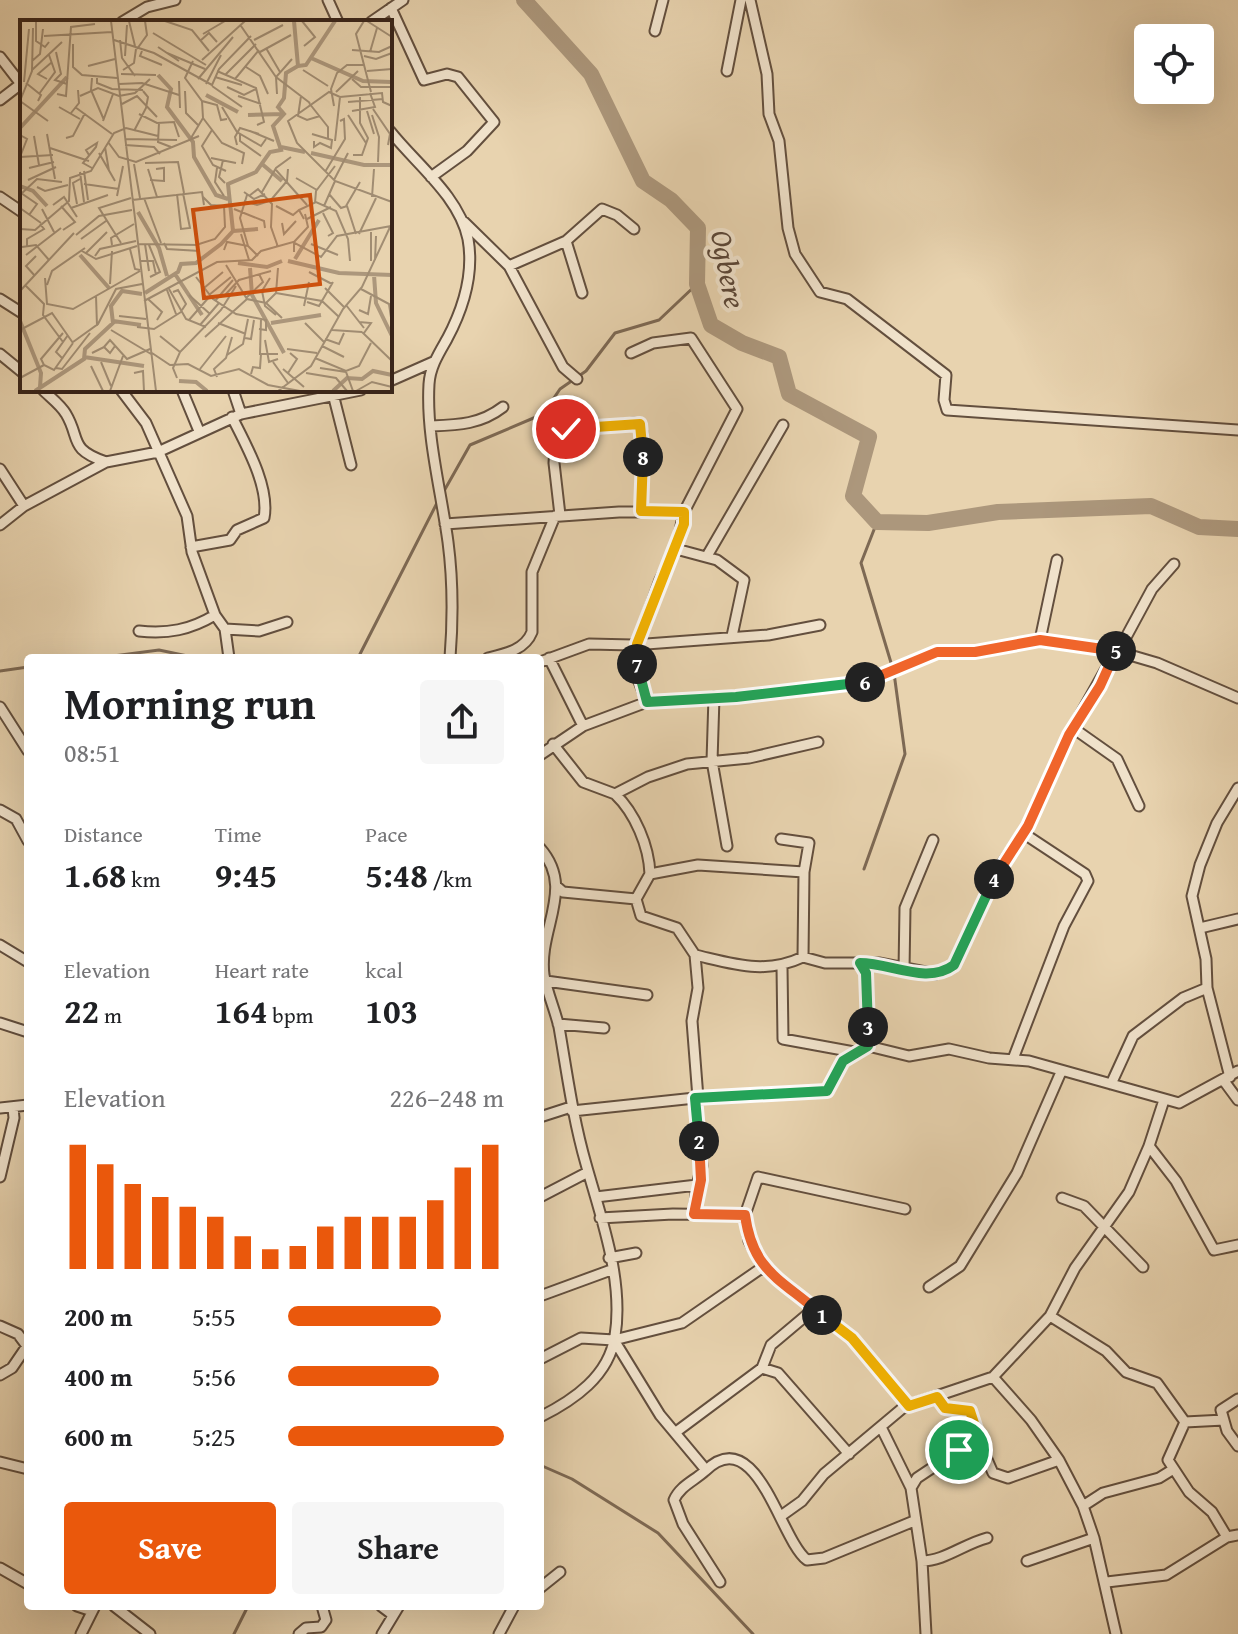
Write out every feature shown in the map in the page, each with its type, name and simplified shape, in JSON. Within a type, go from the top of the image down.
[{"type":"street","points":[[137,18],[144,4],[175,0]]},
{"type":"street","points":[[328,0],[337,20]]},
{"type":"street","points":[[374,20],[403,0]]},
{"type":"street","points":[[655,31],[663,0]]},
{"type":"street","points":[[727,71],[741,0]]},
{"type":"street","points":[[750,0],[767,74],[769,114],[779,141],[788,228],[795,254],[820,292],[847,299],[946,375],[944,400],[947,410],[1238,430]]},
{"type":"street","points":[[391,8],[424,80],[447,74],[458,77],[494,122],[489,132],[431,177]]},
{"type":"street","points":[[0,57],[20,81]]},
{"type":"street","points":[[0,100],[20,85]]},
{"type":"street","points":[[392,133],[431,177],[464,222],[509,266],[563,367],[577,379]]},
{"type":"street","points":[[0,197],[20,211]]},
{"type":"street","points":[[509,266],[566,241],[602,209],[617,215],[634,229]]},
{"type":"street","points":[[450,654],[451,567],[429,383],[433,362],[461,310],[469,271],[464,222]]},
{"type":"street","points":[[566,241],[582,293]]},
{"type":"street","points":[[0,299],[20,312]]},
{"type":"street","points":[[631,353],[653,343],[691,338],[708,369],[736,403],[737,414],[715,447],[684,512],[676,549],[660,580],[637,644],[638,679],[647,702]]},
{"type":"street","points":[[0,354],[20,370]]},
{"type":"street","points":[[392,380],[433,362]]},
{"type":"street","points":[[45,392],[66,412],[72,439],[90,457],[106,462]]},
{"type":"street","points":[[123,392],[146,423],[187,516],[191,547],[215,615],[225,629],[228,654]]},
{"type":"street","points":[[183,392],[199,431]]},
{"type":"street","points":[[191,547],[230,540],[237,530],[264,518],[266,506],[237,416],[233,392]]},
{"type":"street","points":[[0,525],[24,506],[106,462],[158,452],[237,416],[333,393],[351,465]]},
{"type":"street","points":[[432,426],[465,425],[490,417],[503,407]]},
{"type":"street","points":[[505,654],[513,652],[529,640],[532,572],[558,515],[554,463],[556,432],[640,424],[641,511]]},
{"type":"street","points":[[707,556],[783,425]]},
{"type":"street","points":[[0,469],[24,506]]},
{"type":"street","points":[[445,524],[558,515],[684,512]]},
{"type":"street","points":[[676,549],[707,556],[744,580],[732,636]]},
{"type":"street","points":[[1040,640],[1057,560]]},
{"type":"street","points":[[695,955],[755,969],[782,967],[803,957],[825,963],[879,963],[936,974],[954,965],[999,868],[1023,833],[1073,728],[1100,686],[1152,589],[1174,564]]},
{"type":"street","points":[[139,631],[154,634],[185,630],[215,615]]},
{"type":"street","points":[[225,629],[259,631],[287,622]]},
{"type":"street","points":[[583,726],[544,660],[589,644],[637,644],[768,635],[820,625]]},
{"type":"street","points":[[544,752],[583,726],[647,702],[864,682],[937,652],[975,652],[1040,640],[1117,651],[1157,663],[1238,698]]},
{"type":"street","points":[[714,697],[712,761],[727,846]]},
{"type":"street","points":[[0,707],[24,745]]},
{"type":"street","points":[[1073,728],[1117,759],[1139,806]]},
{"type":"street","points":[[615,794],[648,777],[687,764],[749,758],[818,742]]},
{"type":"street","points":[[553,744],[583,782],[615,794],[636,824],[649,860],[650,874],[636,899],[641,916],[677,928],[695,955],[698,988],[692,1021],[702,1166],[694,1214]]},
{"type":"street","points":[[1238,788],[1217,823],[1194,885],[1196,924],[1200,928],[1207,988],[1238,1100]]},
{"type":"street","points":[[0,810],[16,819],[24,834]]},
{"type":"street","points":[[1013,1059],[1064,926],[1088,881],[1085,874],[1023,833]]},
{"type":"street","points":[[781,839],[809,843],[804,872],[803,957]]},
{"type":"street","points":[[904,970],[905,908],[933,840]]},
{"type":"street","points":[[544,853],[554,864],[556,886],[544,969]]},
{"type":"street","points":[[650,874],[698,865],[804,872]]},
{"type":"street","points":[[556,886],[563,892],[636,899]]},
{"type":"street","points":[[1200,928],[1238,919]]},
{"type":"street","points":[[0,945],[24,960]]},
{"type":"street","points":[[860,963],[866,973],[868,1046]]},
{"type":"street","points":[[782,967],[783,1039],[854,1052]]},
{"type":"street","points":[[544,976],[647,995]]},
{"type":"street","points":[[544,979],[558,1024],[572,1109],[596,1197],[616,1289],[614,1340],[606,1366],[597,1377],[544,1414]]},
{"type":"street","points":[[1111,1084],[1133,1036],[1183,998],[1207,988]]},
{"type":"street","points":[[0,1023],[24,1031]]},
{"type":"street","points":[[558,1024],[604,1028]]},
{"type":"street","points":[[544,1116],[572,1109],[696,1098],[827,1091],[843,1061],[868,1046],[909,1056],[949,1049],[1013,1059],[1131,1087],[1164,1100],[1188,1101],[1231,1077]]},
{"type":"street","points":[[929,1287],[960,1266],[1017,1173],[1061,1072]]},
{"type":"street","points":[[781,1516],[802,1501],[824,1474],[909,1406],[993,1377],[1050,1316],[1105,1224],[1129,1192],[1164,1100]]},
{"type":"street","points":[[0,1108],[24,1106]]},
{"type":"street","points":[[0,1177],[14,1118],[13,1108]]},
{"type":"street","points":[[1149,1146],[1176,1181],[1214,1250],[1238,1245]]},
{"type":"street","points":[[544,1195],[588,1172]]},
{"type":"street","points":[[905,1209],[758,1177],[745,1215],[749,1241],[763,1267],[852,1338],[909,1406]]},
{"type":"street","points":[[596,1197],[697,1185]]},
{"type":"street","points":[[1062,1198],[1084,1206],[1105,1224],[1143,1267]]},
{"type":"street","points":[[600,1218],[745,1215]]},
{"type":"street","points":[[609,1258],[636,1253]]},
{"type":"street","points":[[544,1357],[581,1338],[614,1340],[682,1323],[763,1267]]},
{"type":"street","points":[[544,1295],[611,1270]]},
{"type":"street","points":[[676,1432],[762,1368],[771,1345],[815,1308]]},
{"type":"street","points":[[1050,1316],[1106,1351],[1126,1372],[1157,1383],[1185,1422]]},
{"type":"street","points":[[0,1326],[18,1334],[24,1342]]},
{"type":"street","points":[[614,1340],[660,1415],[706,1470]]},
{"type":"street","points":[[0,1375],[24,1355]]},
{"type":"street","points":[[762,1368],[778,1373],[849,1454]]},
{"type":"street","points":[[993,1377],[1031,1420],[1059,1460],[1083,1506],[1107,1582],[1106,1600],[1116,1634]]},
{"type":"street","points":[[937,1397],[945,1408],[970,1411],[993,1473],[1008,1478],[1059,1460]]},
{"type":"street","points":[[1238,1399],[1221,1410],[1238,1446]]},
{"type":"street","points":[[1185,1422],[1224,1420]]},
{"type":"street","points":[[1107,1582],[1166,1575],[1233,1536],[1172,1470],[1168,1460],[1185,1422]]},
{"type":"street","points":[[881,1427],[911,1488],[922,1561],[926,1634]]},
{"type":"street","points":[[911,1488],[917,1478],[968,1444],[982,1448]]},
{"type":"street","points":[[720,1582],[683,1524],[674,1500],[678,1490],[706,1470],[732,1460],[748,1464],[781,1516],[796,1552],[807,1560],[824,1558],[914,1521]]},
{"type":"street","points":[[0,1462],[24,1468]]},
{"type":"street","points":[[1083,1506],[1103,1493],[1159,1478],[1172,1470]]},
{"type":"street","points":[[922,1561],[943,1558],[961,1546],[987,1538]]},
{"type":"street","points":[[1027,1561],[1094,1538]]},
{"type":"street","points":[[0,1568],[24,1582]]},
{"type":"street","points":[[544,1585],[560,1572]]},
{"type":"street","points":[[81,1634],[93,1610]]},
{"type":"street","points":[[119,1610],[150,1634]]},
{"type":"street","points":[[299,1634],[306,1628],[321,1627],[326,1620],[323,1610]]},
{"type":"street","points":[[386,1610],[393,1615]]},
{"type":"street","points":[[382,1634],[396,1610]]},
{"type":"street","points":[[499,1634],[512,1610]]},
{"type":"waterway","name":"Ogbere","points":[[524,0],[591,74],[643,181],[671,200],[698,228],[697,284],[711,325],[742,343],[779,357],[789,394],[869,437],[853,496],[877,522],[928,523],[998,512],[1151,506],[1199,527],[1238,529]]},
{"type":"waterway","points":[[444,491],[470,445],[543,414],[560,389],[586,371],[615,333],[659,320],[697,284]]},
{"type":"waterway","points":[[360,654],[438,501]]},
{"type":"waterway","points":[[877,522],[861,563],[892,666]]},
{"type":"waterway","points":[[128,654],[159,650],[178,654]]},
{"type":"waterway","points":[[0,671],[24,668]]},
{"type":"waterway","points":[[864,869],[905,754],[894,673]]},
{"type":"waterway","points":[[544,1467],[572,1479],[658,1533],[753,1634]]},
{"type":"waterway","points":[[234,1634],[246,1610]]},
{"type":"route","points":[[566,429],[640,424],[644,491],[641,511],[684,512],[684,524],[676,549],[660,580],[637,644],[638,679],[647,702],[692,697],[736,697],[864,682],[937,652],[975,652],[1040,640],[1116,651],[1100,686],[1069,735],[1028,826],[999,868],[954,965],[936,974],[920,974],[879,963],[860,963],[866,973],[868,1046],[843,1061],[833,1086],[827,1091],[695,1098],[702,1166],[694,1214],[745,1215],[749,1241],[763,1267],[852,1338],[909,1406],[937,1397],[945,1408],[970,1411],[982,1448],[968,1444],[959,1450]]}]
